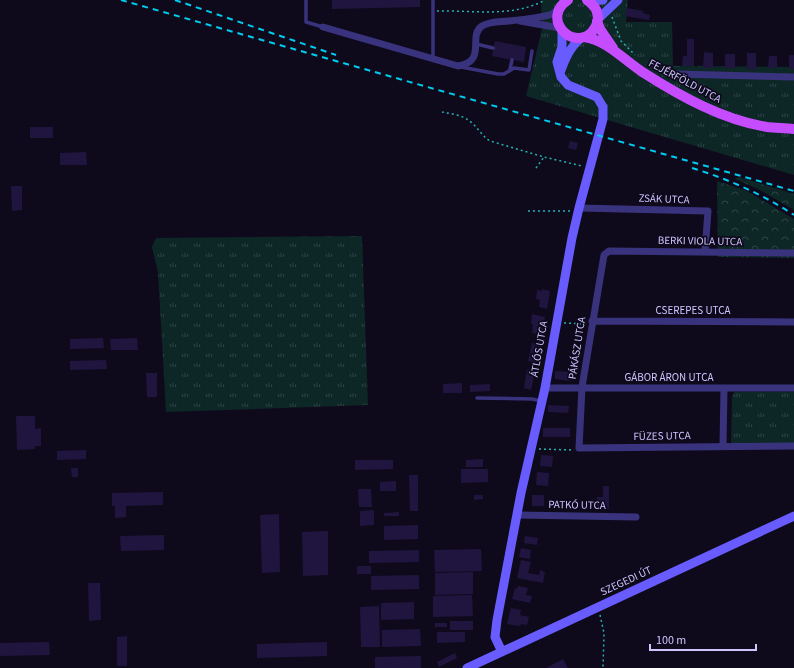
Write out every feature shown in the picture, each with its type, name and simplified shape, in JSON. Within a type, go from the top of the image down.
[{"type":"main road","points":[[588,0],[596,11],[597,20],[605,37],[617,53]]},
{"type":"main road","points":[[564,3],[557,18],[561,30],[569,36],[592,38],[617,53]]},
{"type":"main road","points":[[582,37],[593,31],[597,20]]},
{"type":"main road","name":"FEJÉRFÖLD UTCA","points":[[617,53],[644,73],[700,104],[734,118],[754,124],[767,127],[794,129]]},
{"type":"street","points":[[588,0],[603,0]]},
{"type":"street","points":[[597,20],[618,0]]},
{"type":"street","points":[[323,28],[458,66],[464,65],[471,61],[474,56],[478,31],[482,26],[493,22],[552,14],[564,3]]},
{"type":"street","points":[[514,20],[561,30],[562,47],[557,62],[560,73]]},
{"type":"street","points":[[560,73],[568,54],[575,43],[582,37]]},
{"type":"street","name":"ÁTLÓS UTCA","points":[[502,652],[494,634],[579,209],[603,120],[603,107],[597,97],[565,83],[560,73]]},
{"type":"street","points":[[677,74],[794,77]]},
{"type":"street","name":"ZSÁK UTCA","points":[[579,209],[708,211],[705,251]]},
{"type":"street","name":"BERKI VIOLA UTCA","points":[[606,252],[705,251],[794,253]]},
{"type":"street","name":"PÁKÁSZ UTCA","points":[[579,448],[582,387],[604,255],[606,252]]},
{"type":"street","name":"CSEREPES UTCA","points":[[592,323],[794,322]]},
{"type":"street","name":"GÁBOR ÁRON UTCA","points":[[544,388],[794,388]]},
{"type":"street","points":[[723,446],[724,388]]},
{"type":"street","name":"FÜZES UTCA","points":[[579,448],[794,446]]},
{"type":"street","name":"PATKÓ UTCA","points":[[517,515],[636,517]]},
{"type":"street","name":"SZEGEDI ÚT","points":[[467,668],[794,516]]},
{"type":"lane","points":[[306,0],[306,22],[323,28]]},
{"type":"lane","points":[[433,0],[433,60]]},
{"type":"lane","points":[[476,44],[493,48]]},
{"type":"lane","points":[[458,66],[498,74],[504,74],[510,69],[514,68],[529,70],[532,51]]},
{"type":"lane","points":[[510,69],[512,60]]},
{"type":"lane","points":[[477,398],[532,399],[541,401]]},
{"type":"path","points":[[433,11],[493,12],[516,10],[535,6],[545,0]]},
{"type":"path","points":[[614,24],[621,41],[638,58]]},
{"type":"path","points":[[663,74],[677,74]]},
{"type":"path","points":[[442,112],[467,119],[472,122],[483,137],[490,141],[544,157],[590,168]]},
{"type":"path","points":[[536,168],[544,157]]},
{"type":"path","points":[[528,211],[579,209]]},
{"type":"path","points":[[556,322],[592,323]]},
{"type":"path","points":[[531,449],[576,450],[579,448]]},
{"type":"path","points":[[598,607],[604,632],[603,668]]},
{"type":"green space","points":[[541,0],[628,0],[626,22],[672,22],[673,66],[794,67],[794,175],[526,96],[542,29]]},
{"type":"green space","points":[[739,177],[794,194],[794,210],[758,189],[735,179]]},
{"type":"green space","points":[[717,181],[747,191],[794,219],[794,258],[718,257]]},
{"type":"green space","points":[[362,236],[368,405],[166,412],[158,272],[152,247],[156,238]]},
{"type":"green space","points":[[734,392],[794,392],[794,444],[731,444],[732,396]]},
{"type":"building","points":[[332,0],[420,0],[420,7],[332,9]]},
{"type":"building","points":[[627,8],[643,11],[643,13],[650,15],[649,20],[625,16]]},
{"type":"building","points":[[687,39],[694,39],[694,66],[682,66],[683,56],[687,56]]},
{"type":"building","points":[[495,41],[526,47],[524,62],[492,56]]},
{"type":"building","points":[[704,52],[713,53],[713,68],[703,68]]},
{"type":"building","points":[[747,53],[756,53],[756,70],[747,69]]},
{"type":"building","points":[[725,54],[735,54],[735,68],[725,68]]},
{"type":"building","points":[[789,55],[794,55],[794,69],[789,69]]},
{"type":"building","points":[[769,56],[777,56],[777,68],[768,68]]},
{"type":"building","points":[[30,127],[53,127],[53,138],[30,138]]},
{"type":"building","points":[[570,141],[578,143],[576,150],[568,148]]},
{"type":"building","points":[[86,152],[87,165],[60,165],[60,153]]},
{"type":"building","points":[[11,186],[22,186],[22,210],[12,211]]},
{"type":"building","points":[[542,289],[550,291],[547,309],[539,307],[540,300],[536,299],[537,290],[542,291]]},
{"type":"building","points":[[532,314],[545,317],[542,335],[532,333]]},
{"type":"building","points":[[103,338],[104,348],[70,349],[70,339]]},
{"type":"building","points":[[137,338],[138,350],[111,350],[110,339]]},
{"type":"building","points":[[532,343],[540,344],[537,363],[528,361]]},
{"type":"building","points":[[106,360],[107,369],[70,370],[70,361]]},
{"type":"building","points":[[527,369],[535,370],[531,390],[524,388]]},
{"type":"building","points":[[555,371],[571,372],[570,381],[555,379]]},
{"type":"building","points":[[146,373],[157,373],[157,397],[147,397]]},
{"type":"building","points":[[462,383],[462,393],[443,393],[443,384]]},
{"type":"building","points":[[490,384],[490,391],[470,392],[470,385]]},
{"type":"building","points":[[548,405],[569,406],[568,413],[548,412]]},
{"type":"building","points":[[16,416],[35,416],[35,429],[41,428],[41,446],[35,446],[35,449],[17,450]]},
{"type":"building","points":[[543,428],[570,428],[570,437],[543,437]]},
{"type":"building","points":[[86,450],[86,459],[57,460],[57,451]]},
{"type":"building","points":[[541,455],[553,456],[552,467],[540,466]]},
{"type":"building","points":[[483,459],[483,467],[466,467],[466,460]]},
{"type":"building","points":[[355,460],[393,460],[393,469],[355,470]]},
{"type":"building","points":[[71,468],[78,468],[78,477],[72,477]]},
{"type":"building","points":[[461,469],[488,469],[488,482],[461,483]]},
{"type":"building","points":[[537,472],[549,473],[548,486],[536,485]]},
{"type":"building","points":[[409,475],[418,475],[418,511],[410,511]]},
{"type":"building","points":[[396,481],[396,491],[380,491],[380,482]]},
{"type":"building","points":[[603,486],[609,486],[609,509],[596,508],[597,497],[603,497]]},
{"type":"building","points":[[358,489],[371,489],[372,507],[359,507]]},
{"type":"building","points":[[163,492],[163,505],[126,506],[126,517],[115,518],[115,506],[112,506],[112,493]]},
{"type":"building","points":[[474,495],[483,495],[483,499],[474,500]]},
{"type":"building","points":[[532,495],[544,495],[544,506],[532,506]]},
{"type":"building","points":[[374,510],[374,525],[360,526],[360,511]]},
{"type":"building","points":[[399,512],[399,516],[384,516],[384,513]]},
{"type":"building","points":[[279,514],[280,572],[262,573],[260,515]]},
{"type":"building","points":[[418,525],[418,539],[384,540],[384,526]]},
{"type":"building","points":[[328,531],[328,575],[303,576],[302,532]]},
{"type":"building","points":[[164,535],[164,550],[121,551],[120,536]]},
{"type":"building","points":[[525,536],[538,538],[537,545],[524,543]]},
{"type":"building","points":[[521,548],[531,550],[530,559],[519,557]]},
{"type":"building","points":[[481,549],[482,571],[435,572],[434,550]]},
{"type":"building","points":[[419,550],[419,562],[369,563],[369,551]]},
{"type":"building","points":[[521,560],[531,562],[528,573],[539,575],[540,570],[545,572],[543,583],[517,578]]},
{"type":"building","points":[[357,566],[371,566],[371,574],[357,574]]},
{"type":"building","points":[[473,572],[473,594],[435,595],[435,573]]},
{"type":"building","points":[[419,575],[419,589],[371,590],[371,576]]},
{"type":"building","points":[[88,583],[100,583],[101,620],[89,621]]},
{"type":"building","points":[[518,586],[528,588],[526,595],[532,596],[530,603],[512,599],[515,588],[517,589]]},
{"type":"building","points":[[472,595],[473,616],[433,617],[433,596]]},
{"type":"building","points":[[414,602],[414,619],[381,620],[381,603]]},
{"type":"building","points":[[379,606],[380,647],[361,647],[360,607]]},
{"type":"building","points":[[511,608],[521,610],[520,615],[529,617],[527,625],[521,624],[520,626],[507,624]]},
{"type":"building","points":[[450,621],[473,621],[473,630],[450,630]]},
{"type":"building","points":[[435,623],[447,623],[447,627],[435,627]]},
{"type":"building","points":[[420,629],[421,646],[382,647],[382,630]]},
{"type":"building","points":[[437,632],[465,632],[465,642],[437,643]]},
{"type":"building","points":[[127,636],[127,666],[117,666],[117,637]]},
{"type":"building","points":[[49,642],[50,655],[0,656],[0,643]]},
{"type":"building","points":[[327,642],[327,656],[257,658],[257,644]]},
{"type":"building","points":[[455,653],[457,658],[439,667],[437,662]]},
{"type":"building","points":[[421,656],[421,668],[375,668],[375,657]]},
{"type":"building","points":[[563,659],[568,668],[546,668]]},
{"type":"railway","points":[[121,0],[794,191]]},
{"type":"railway","points":[[175,0],[336,55]]},
{"type":"railway","points":[[692,168],[719,177],[744,188],[770,200],[794,215]]}]
